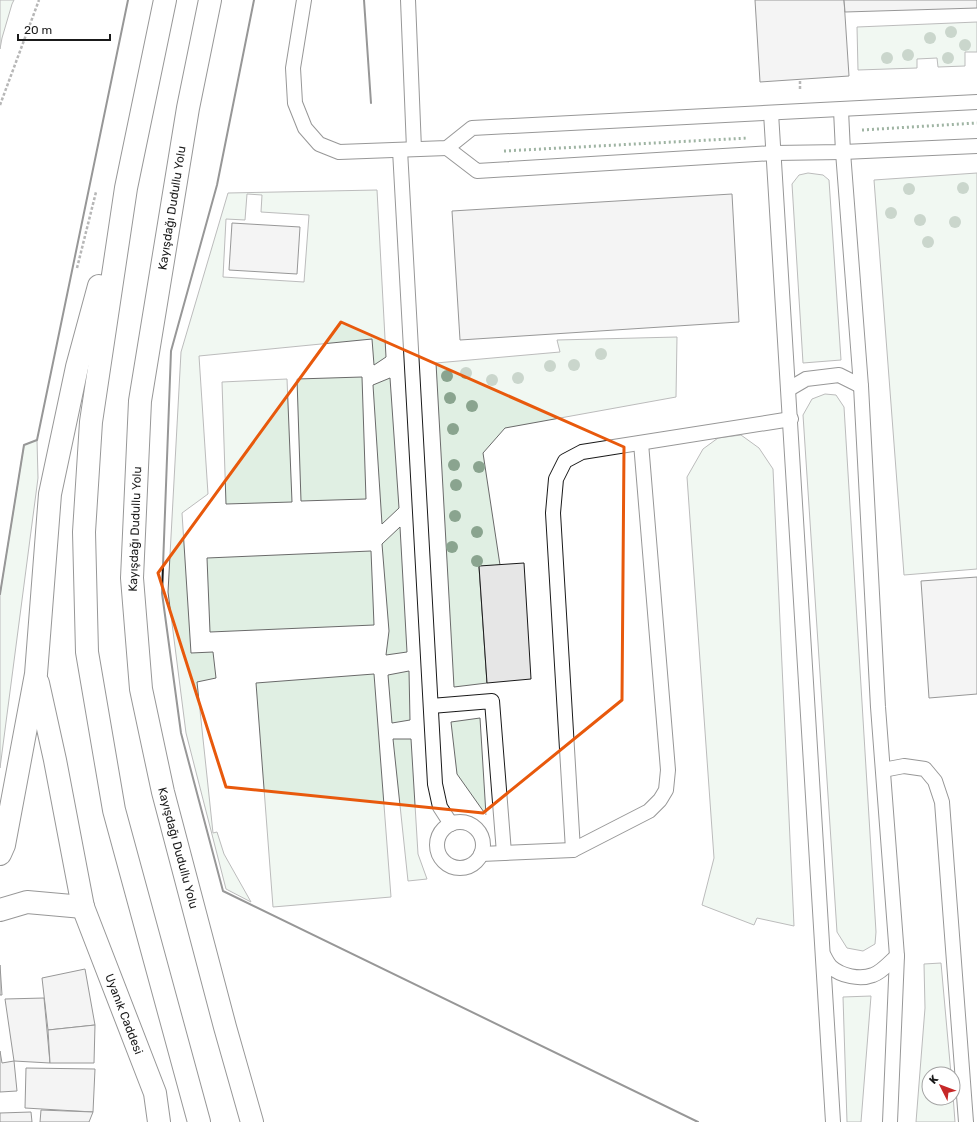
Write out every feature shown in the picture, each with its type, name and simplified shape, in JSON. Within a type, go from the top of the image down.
[{"type":"main road","points":[[165,0],[126,188],[91,422],[84,532],[87,652],[114,810],[199,1122]]},
{"type":"main road","name":"Kayışdağı Dudullu Yolu","points":[[210,0],[188,108],[140,401],[132,578],[141,689],[163,792],[225,1027],[252,1122]]},
{"type":"main road","points":[[0,854],[4,846],[36,674],[50,494],[77,367],[126,188]]},
{"type":"main road","name":"Uyanık Caddesi","points":[[36,674],[55,760],[83,907],[155,1093],[159,1122]]},
{"type":"main road","points":[[0,910],[27,902],[83,907]]},
{"type":"lane","points":[[304,0],[294,68],[295,103],[305,128],[319,144],[339,152],[447,148],[472,128],[977,102]]},
{"type":"lane","points":[[408,0],[407,149],[435,784],[440,807],[451,824]]},
{"type":"lane","points":[[842,110],[843,152],[861,386],[877,691],[897,956],[890,1122]]},
{"type":"lane","points":[[771,113],[833,1122]]},
{"type":"lane","points":[[447,148],[478,171],[774,153],[843,152],[977,146]]},
{"type":"lane","points":[[789,389],[806,379],[839,375],[861,386]]},
{"type":"lane","points":[[573,850],[553,513],[556,479],[565,461],[582,452],[791,420]]},
{"type":"lane","points":[[481,854],[573,850],[649,811],[660,800],[666,790],[668,770],[641,443]]},
{"type":"lane","points":[[431,706],[492,701],[504,853]]},
{"type":"lane","points":[[883,770],[904,766],[925,769],[935,781],[942,802],[966,1122]]},
{"type":"lane","points":[[458,822],[466,823],[473,826],[479,832],[483,847],[481,854],[476,861],[470,865],[462,868],[454,867],[443,860],[439,854],[438,840],[445,828],[451,824],[458,822]]},
{"type":"lane","points":[[824,956],[832,967],[846,975],[858,977],[873,975],[887,966],[897,956]]},
{"type":"path","points":[[0,105],[38,0]]},
{"type":"path","points":[[77,268],[96,192]]},
{"type":"highlighted area","points":[[341,322],[624,447],[622,700],[483,813],[226,787],[158,573]]},
{"type":"green space","points":[[0,0],[14,0],[0,49]]},
{"type":"green space","points":[[977,22],[977,52],[965,52],[965,66],[938,67],[937,58],[917,59],[917,68],[858,70],[857,27]]},
{"type":"green space","points":[[808,173],[823,175],[829,180],[841,360],[803,363],[792,184],[799,175]]},
{"type":"green space","points":[[977,173],[977,569],[904,575],[874,180]]},
{"type":"green space","points":[[377,190],[386,357],[374,365],[372,339],[199,356],[208,494],[182,513],[191,653],[213,652],[216,678],[197,682],[213,833],[217,832],[224,854],[251,902],[226,889],[186,733],[168,592],[181,352],[228,193]],"holes":[[[247,194],[262,195],[261,212],[309,215],[304,282],[223,277],[226,219],[245,220]]]},
{"type":"green space","points":[[677,337],[676,397],[505,428],[483,453],[500,565],[479,567],[487,683],[454,687],[436,363],[560,352],[557,340]]},
{"type":"green space","points":[[362,377],[366,499],[301,501],[297,379]]},
{"type":"green space","points":[[390,378],[399,508],[382,524],[373,385]]},
{"type":"green space","points":[[287,379],[292,502],[226,504],[222,382]]},
{"type":"green space","points":[[825,394],[836,395],[844,407],[876,932],[875,944],[863,951],[847,948],[837,932],[803,415],[812,399]]},
{"type":"green space","points":[[741,435],[759,448],[773,469],[794,926],[757,918],[754,925],[702,905],[714,858],[687,477],[703,449],[718,438]]},
{"type":"green space","points":[[37,440],[38,478],[0,768],[0,594],[24,445]]},
{"type":"green space","points":[[400,527],[407,652],[386,655],[389,631],[382,544]]},
{"type":"green space","points":[[371,551],[374,625],[210,632],[207,558]]},
{"type":"green space","points":[[409,671],[410,720],[392,723],[388,675]]},
{"type":"green space","points":[[374,674],[391,897],[273,907],[256,683]]},
{"type":"green space","points":[[480,718],[486,815],[457,774],[451,722]]},
{"type":"green space","points":[[393,739],[411,739],[418,854],[427,879],[408,881]]},
{"type":"green space","points":[[941,963],[950,1066],[921,1066],[921,1106],[954,1106],[955,1122],[916,1122],[925,1008],[924,964]]},
{"type":"green space","points":[[871,996],[861,1122],[847,1122],[843,997]]},
{"type":"building","points":[[755,0],[844,0],[849,76],[760,82]]},
{"type":"building","points":[[844,0],[977,0],[977,8],[845,12]]},
{"type":"building","points":[[732,194],[739,322],[460,340],[452,211]]},
{"type":"building","points":[[232,223],[300,227],[297,274],[229,270]]},
{"type":"building","points":[[524,563],[531,679],[487,683],[479,566]]},
{"type":"building","points":[[977,577],[977,694],[929,698],[921,581]]},
{"type":"building","points":[[0,965],[2,995],[0,995]]},
{"type":"building","points":[[85,969],[95,1025],[48,1030],[42,978]]},
{"type":"building","points":[[44,998],[50,1063],[14,1061],[5,999]]},
{"type":"building","points":[[95,1025],[94,1063],[50,1063],[48,1030]]},
{"type":"building","points":[[0,1051],[2,1063],[14,1061],[17,1091],[0,1092]]},
{"type":"building","points":[[26,1068],[95,1069],[93,1112],[25,1108]]},
{"type":"building","points":[[41,1110],[93,1112],[89,1122],[40,1122]]},
{"type":"building","points":[[31,1112],[32,1122],[0,1122],[0,1113]]},
{"type":"hedge","points":[[862,130],[977,123]]},
{"type":"hedge","points":[[504,151],[748,138]]},
{"type":"wall","points":[[0,594],[24,445],[37,440],[128,0]]},
{"type":"wall","points":[[254,0],[217,185],[171,351],[162,593],[181,733],[223,891],[698,1122]]},
{"type":"wall","points":[[364,0],[371,103]]}]
